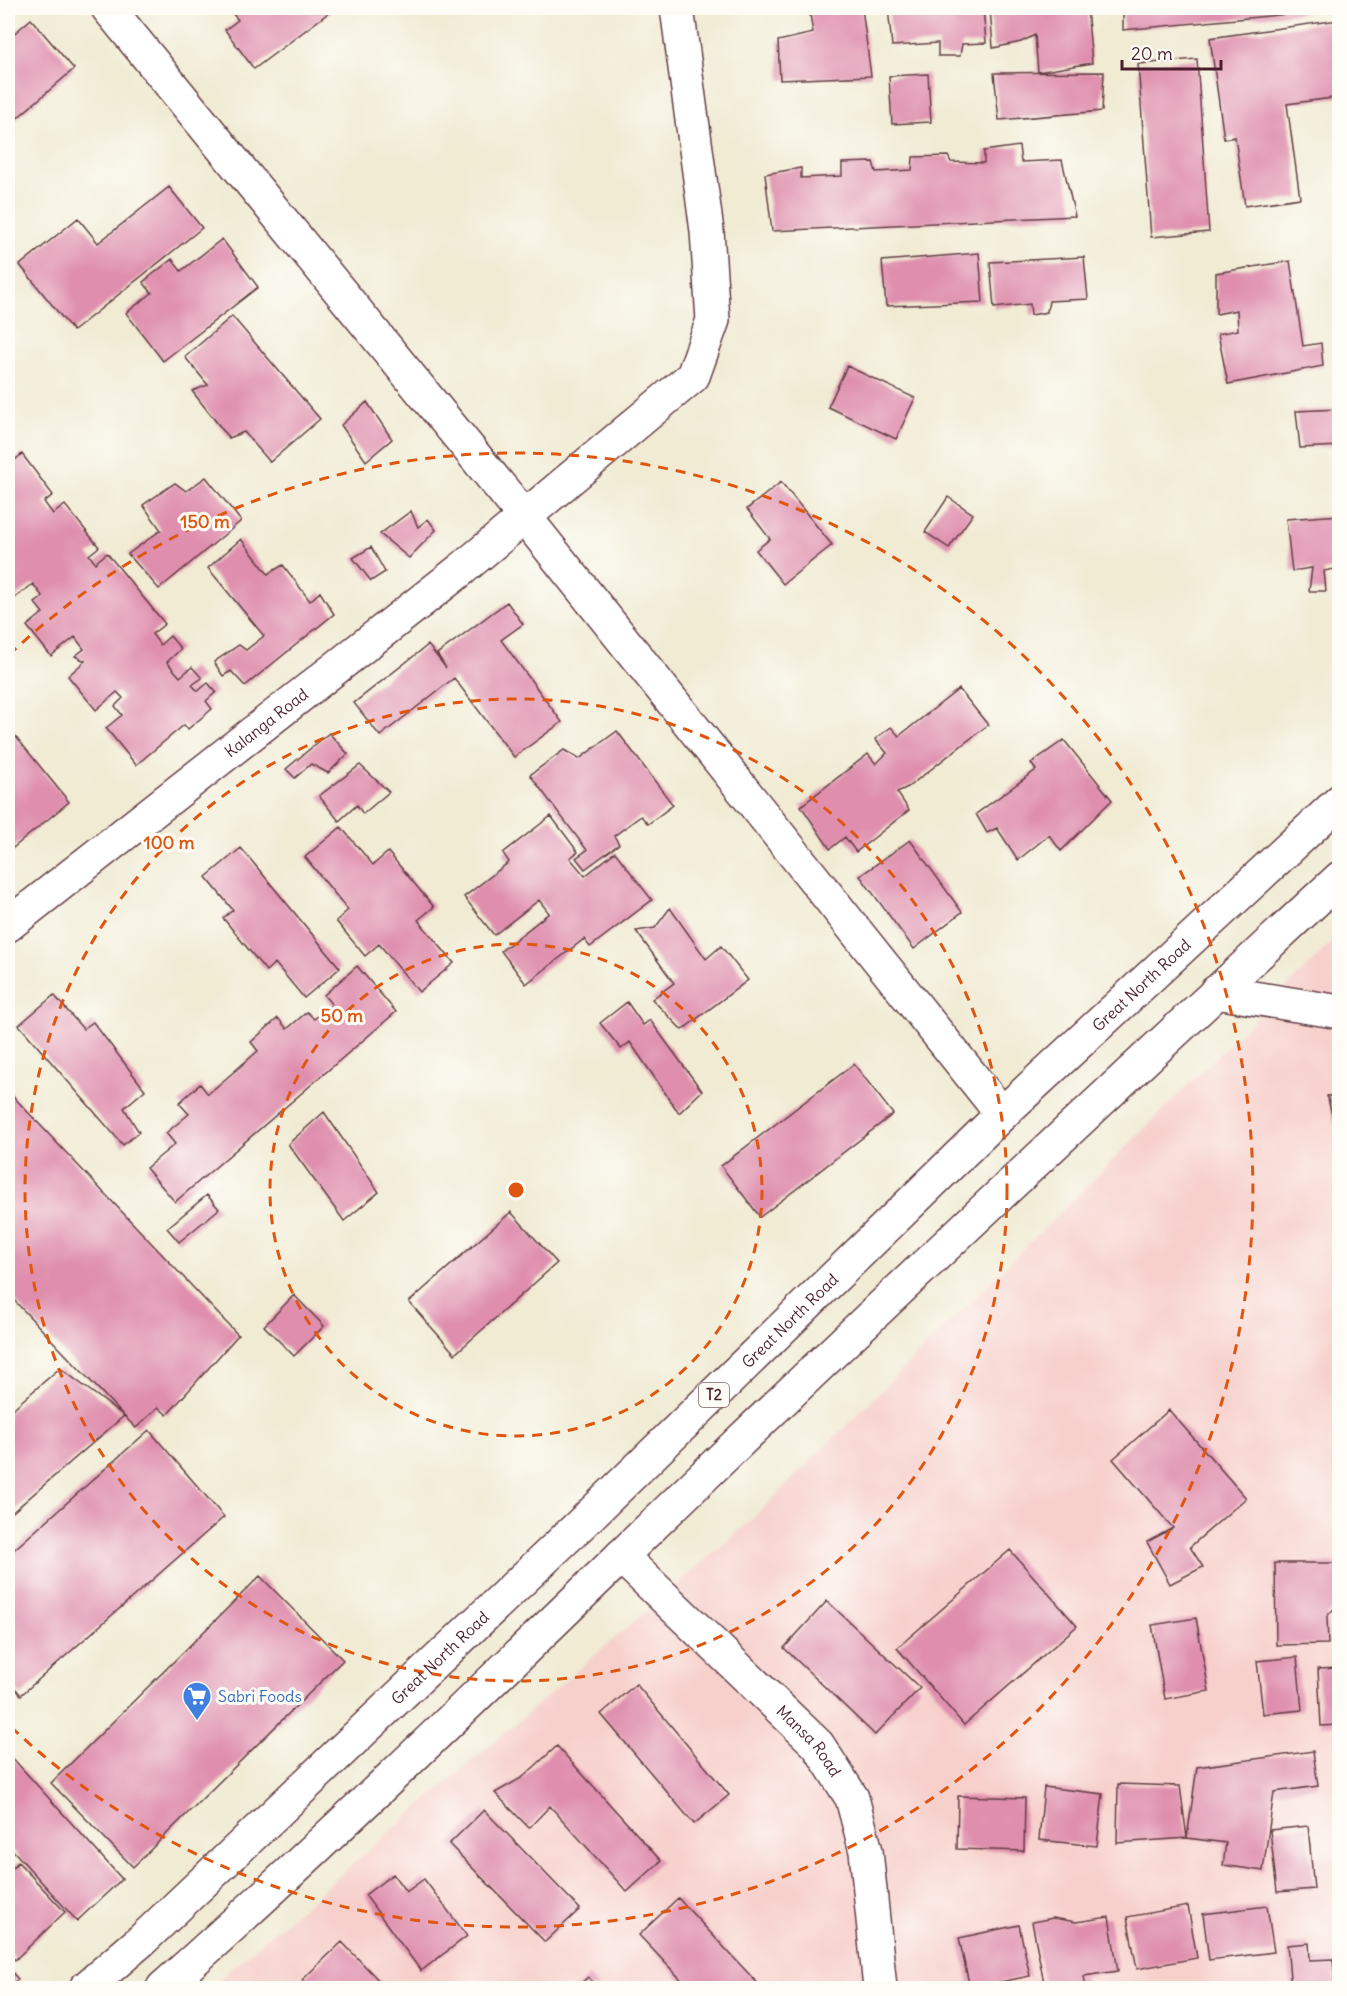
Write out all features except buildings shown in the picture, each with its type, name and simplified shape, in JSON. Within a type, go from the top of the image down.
[{"type":"main road","points":[[108,8],[524,516],[1002,1114]]},
{"type":"main road","name":"Kalanga Road","points":[[8,925],[462,569],[693,376],[713,320],[707,231],[677,8]]},
{"type":"main road","name":"Great North Road","points":[[86,1989],[152,1930],[582,1523],[1002,1114],[1340,801]]},
{"type":"main road","points":[[163,1989],[382,1788],[1041,1155],[1340,878]]},
{"type":"main road","points":[[1216,992],[1340,1012]]},
{"type":"main road","name":"Mansa Road","points":[[621,1556],[818,1745],[852,1798],[866,1851],[880,1989]]},
{"type":"shaded area","points":[[1339,935],[1339,1988],[209,1988],[749,1522]]},
{"type":"place","name":"Sabri Foods","points":[[197,1722]]}]
